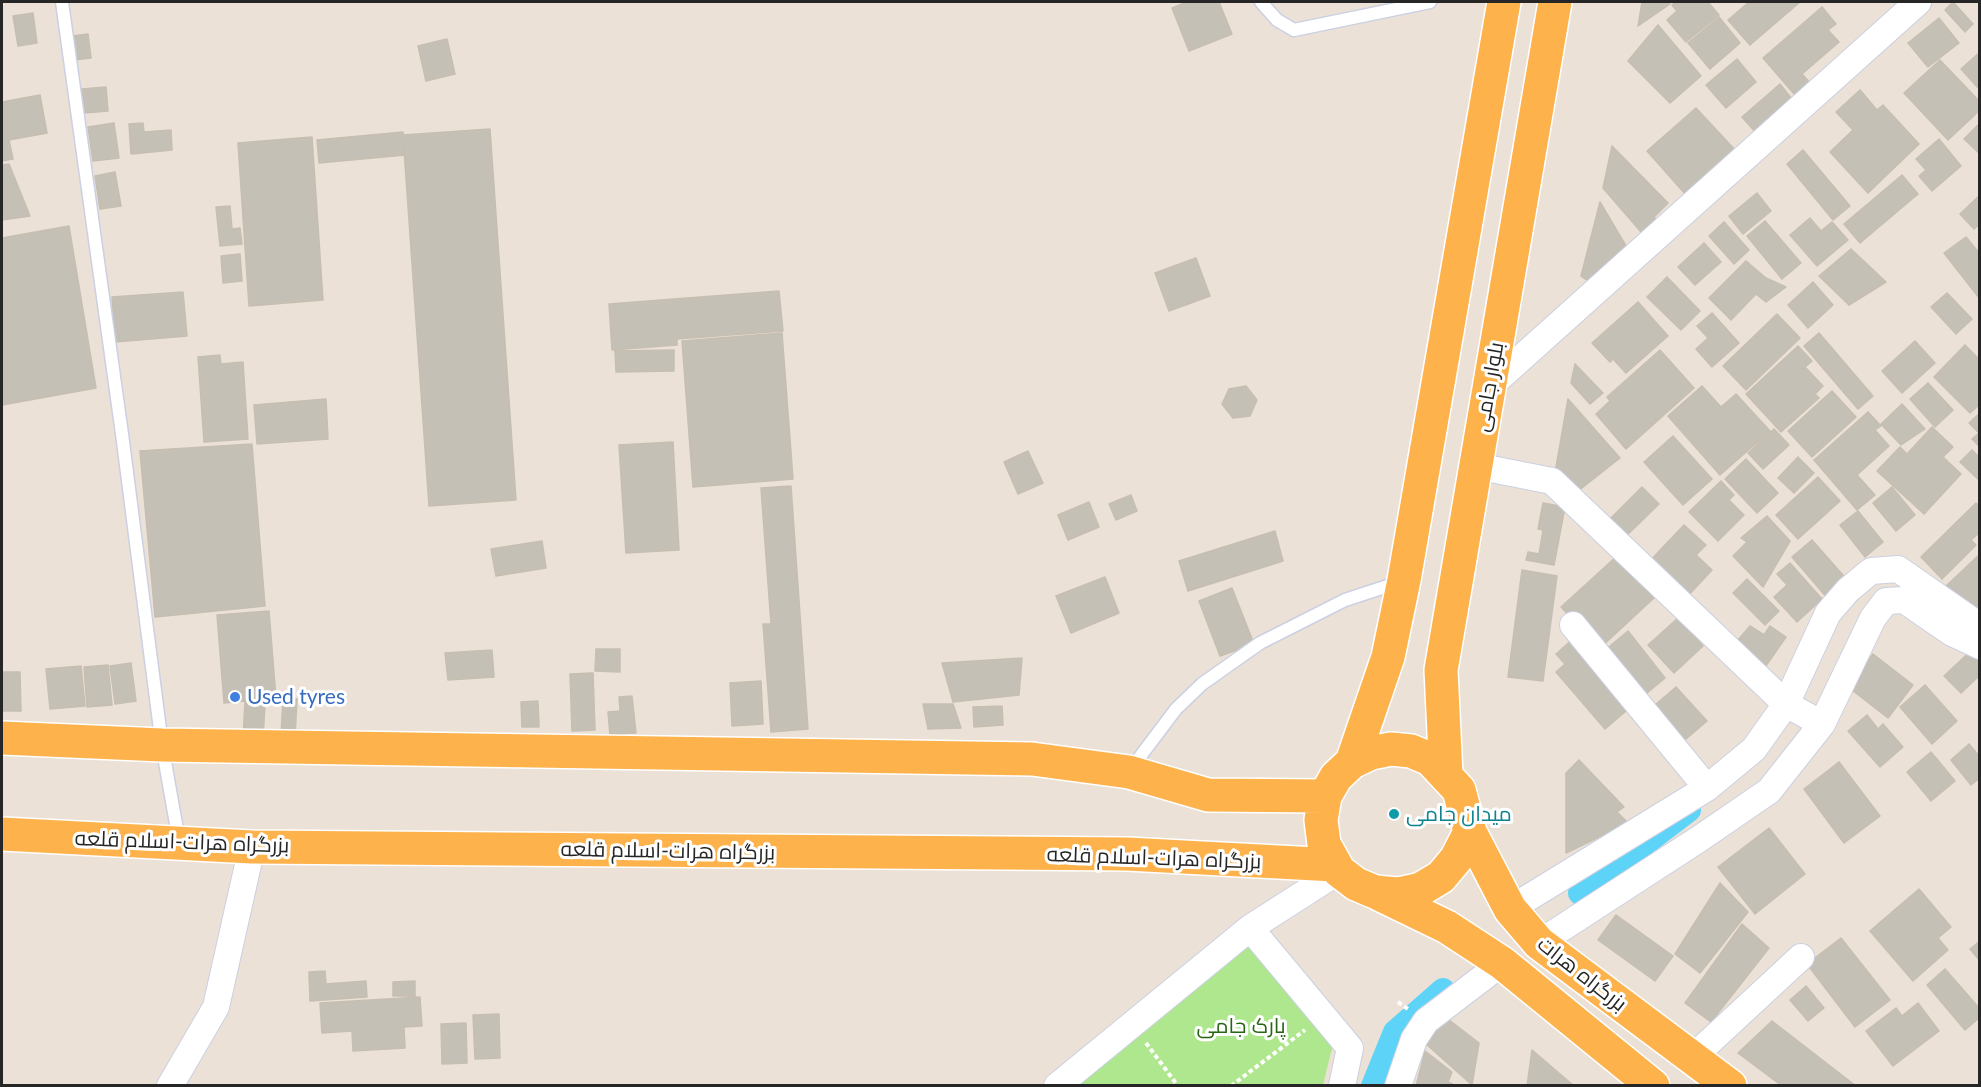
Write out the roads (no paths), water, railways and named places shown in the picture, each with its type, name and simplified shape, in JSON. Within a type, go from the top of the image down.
[{"type":"highway","points":[[1352,762],[1388,657],[1404,580],[1504,2]]},
{"type":"highway","name":"بلوار جامی","points":[[1446,775],[1441,670],[1555,2]]},
{"type":"highway","points":[[2,738],[162,746],[1032,759],[1129,772],[1208,795],[1325,796]]},
{"type":"highway","points":[[1391,749],[1411,751],[1430,759],[1446,775],[1460,790],[1470,832],[1456,859],[1441,877],[1421,889],[1398,894],[1375,892],[1356,884],[1337,868],[1324,844],[1322,828],[1325,796],[1336,777],[1352,762],[1371,753],[1391,749]]},
{"type":"highway","name":"بزرگراه هرات","points":[[1470,832],[1510,909],[1539,943],[1730,1086]]},
{"type":"highway","name":"بزرگراه هرات-اسلام قلعه","points":[[2,834],[252,847],[1127,854],[1337,868]]},
{"type":"highway","name":"بزرگراه هرات","points":[[1375,892],[1447,927],[1502,963],[1653,1086]]},
{"type":"street","points":[[1489,387],[1918,2]]},
{"type":"street","points":[[1476,466],[1552,481],[1786,704],[1822,724]]},
{"type":"street","points":[[1510,909],[1707,788],[1754,748],[1786,704],[1828,613],[1848,590],[1871,571],[1898,569],[1974,622],[1980,622]]},
{"type":"street","points":[[1539,943],[1769,791],[1822,724],[1873,618],[1886,602],[1904,600],[1952,633],[1980,646]]},
{"type":"street","points":[[1573,625],[1707,788]]},
{"type":"street","points":[[170,1086],[216,1007],[252,847]]},
{"type":"street","points":[[1057,1086],[1250,928],[1337,868]]},
{"type":"street","points":[[1250,928],[1350,1048],[1342,1086]]},
{"type":"street","points":[[1692,1058],[1801,957]]},
{"type":"street","points":[[1398,1086],[1414,1039],[1426,1021],[1502,963]]},
{"type":"lane","points":[[62,2],[162,746],[179,842]]},
{"type":"lane","points":[[1261,2],[1277,20],[1294,30],[1430,2]]},
{"type":"lane","points":[[1129,772],[1176,709],[1202,684],[1250,650],[1346,600],[1404,580]]},
{"type":"waterway","points":[[1580,893],[1689,810]]},
{"type":"waterway","points":[[1373,1086],[1395,1032],[1443,990]]},
{"type":"place","name":"Used tyres","points":[[235,697]]},
{"type":"place","name":"میدان جامی","points":[[1394,814]]},
{"type":"park label","name":"پارک جامی","points":[[1241,1026]]}]
